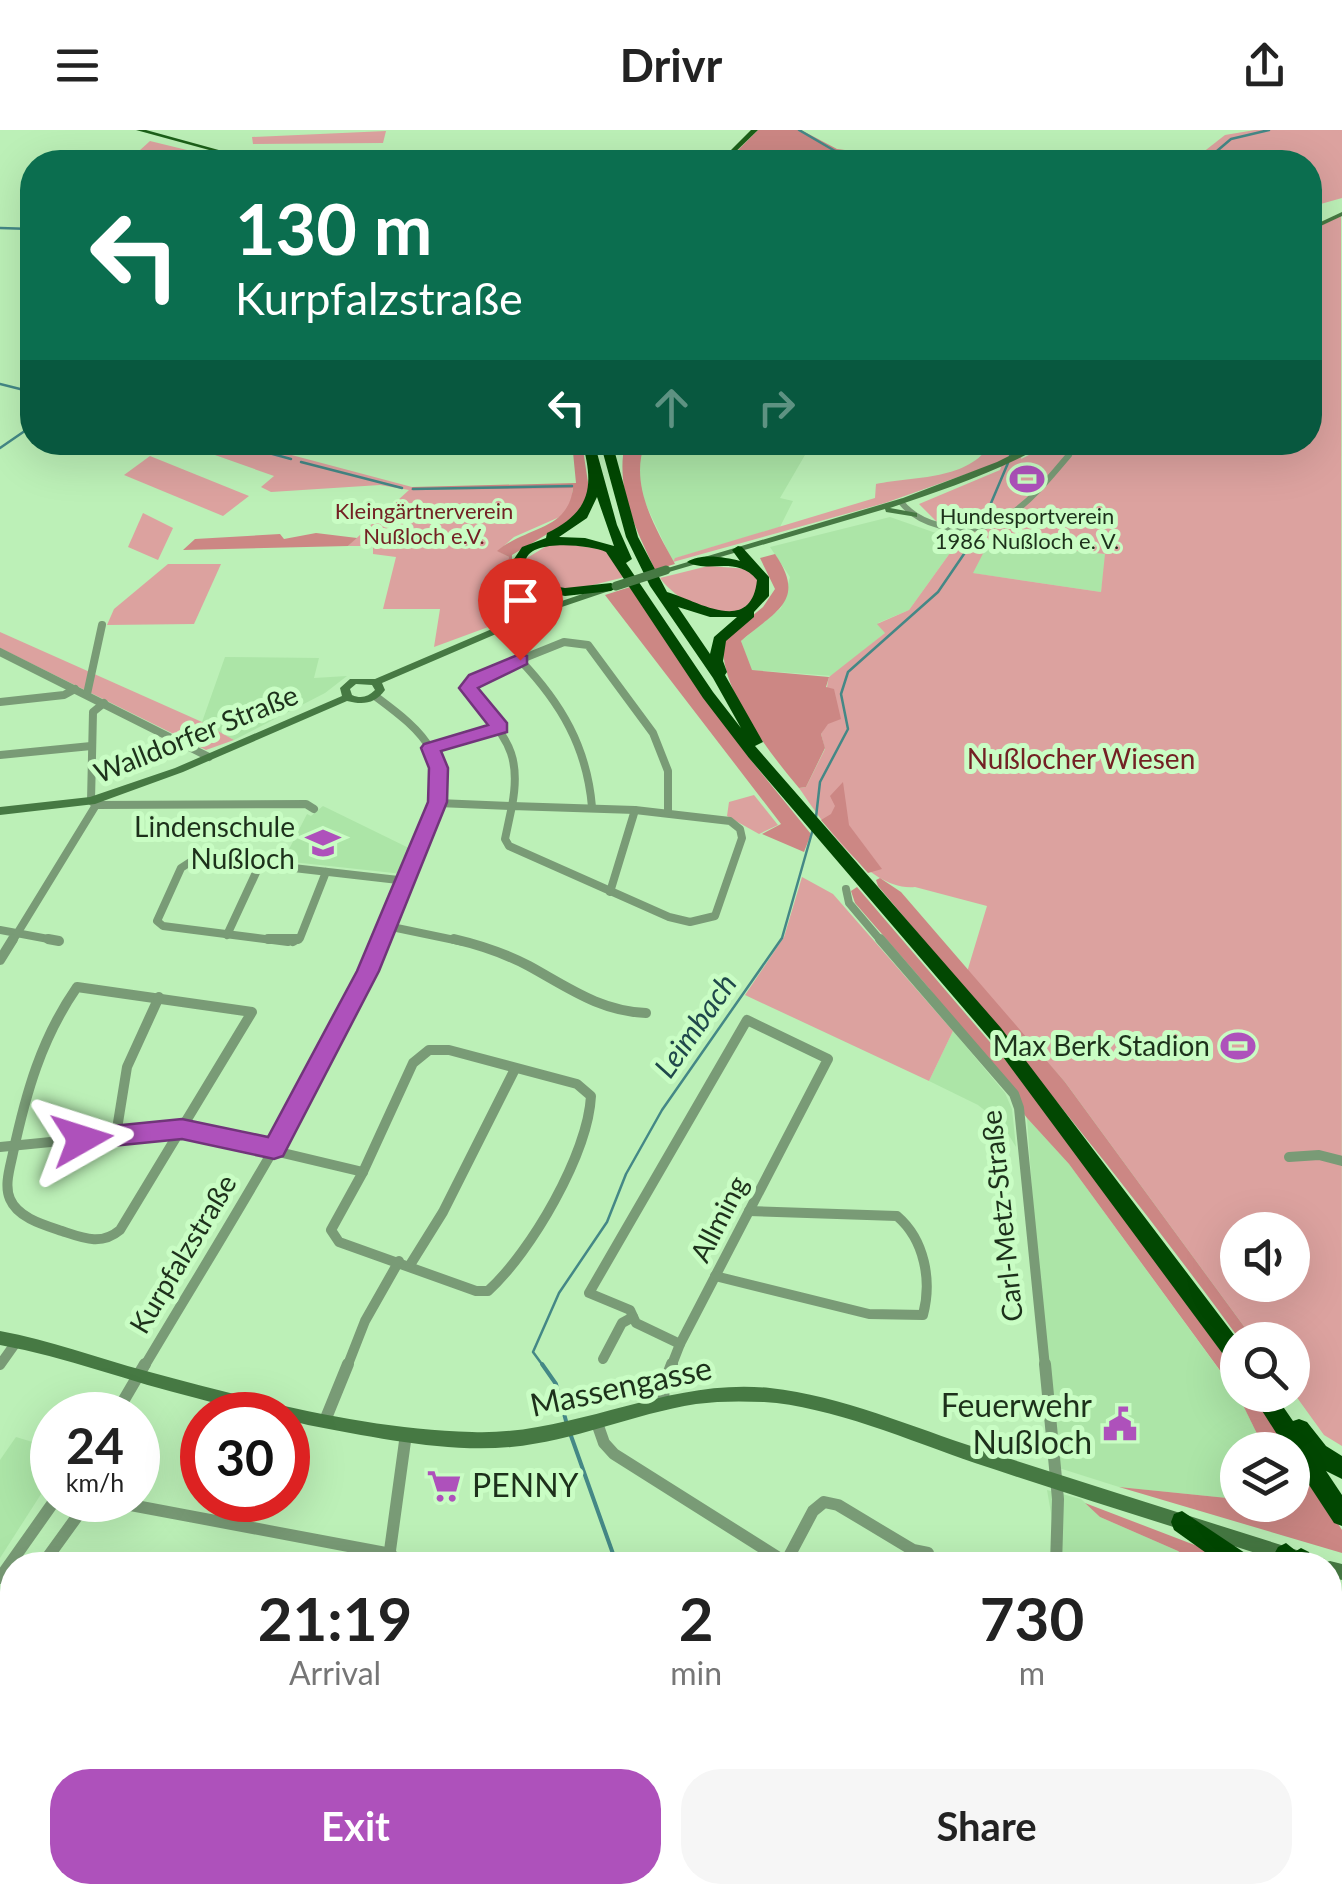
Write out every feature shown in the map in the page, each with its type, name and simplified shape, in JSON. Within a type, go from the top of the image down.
[{"type":"highway","points":[[590,455],[611,524],[654,613]]},
{"type":"highway","points":[[609,455],[632,537],[656,586],[720,678],[789,793]]},
{"type":"highway","points":[[616,489],[620,455]]},
{"type":"highway","points":[[549,608],[519,578],[517,563],[534,544],[570,527],[585,515],[593,497],[592,463]]},
{"type":"highway","points":[[549,608],[521,569],[530,549],[562,538],[588,539],[611,549],[708,695],[995,1033],[1220,1332]]},
{"type":"highway","points":[[656,586],[690,610],[730,614],[754,606],[764,594],[764,580],[742,549]]},
{"type":"highway","points":[[720,678],[716,650],[719,640],[730,627],[761,606],[769,593],[769,579],[742,549]]},
{"type":"highway","points":[[693,562],[723,561],[753,567]]},
{"type":"highway","points":[[534,586],[565,592],[614,586]]},
{"type":"highway","points":[[1275,1412],[1342,1515]]},
{"type":"highway","points":[[1280,1412],[1318,1454],[1342,1468]]},
{"type":"highway","points":[[1182,1522],[1225,1552]]},
{"type":"main road","points":[[139,130],[214,150]]},
{"type":"main road","points":[[734,150],[755,130]]},
{"type":"street","name":"Walldorfer Straße","points":[[348,697],[345,688],[351,682],[376,682],[549,608],[693,562],[872,511],[911,504],[1021,455]]},
{"type":"street","points":[[872,511],[897,510],[911,504],[934,524],[953,530],[990,526],[1027,506],[1069,455]]},
{"type":"street","points":[[87,694],[92,688],[92,647],[102,625]]},
{"type":"street","points":[[438,802],[515,804],[592,807],[725,820],[740,829],[742,838],[715,916],[690,922],[610,892],[508,846],[506,831],[515,804],[516,764],[500,728],[468,688],[475,678],[564,642],[578,642],[591,648],[653,734],[668,771],[668,812]]},
{"type":"street","points":[[0,653],[209,756]]},
{"type":"street","points":[[520,660],[573,726],[591,776],[592,807]]},
{"type":"street","points":[[376,682],[380,688],[375,696],[400,715],[430,748],[500,728]]},
{"type":"street","points":[[0,702],[64,694],[75,689]]},
{"type":"street","name":"Walldorfer Straße","points":[[0,811],[94,803],[348,697],[360,701],[375,696]]},
{"type":"street","points":[[0,960],[94,803],[92,712],[104,703]]},
{"type":"street","points":[[0,755],[92,746]]},
{"type":"street","name":"Kurpfalzstraße","points":[[130,1392],[274,1149],[368,971],[438,802],[438,768],[430,748]]},
{"type":"street","points":[[94,803],[306,804],[314,809]]},
{"type":"street","points":[[610,892],[635,810]]},
{"type":"street","points":[[326,872],[300,938],[285,944],[163,926],[156,921],[181,868],[200,856],[406,880]]},
{"type":"street","points":[[227,935],[260,864]]},
{"type":"street","name":"Carl-Metz-Straße","points":[[846,889],[849,902],[1014,1094],[1019,1108],[1055,1479],[1056,1552]]},
{"type":"street","points":[[388,926],[486,948],[516,959],[581,999],[625,1014],[646,1012]]},
{"type":"street","points":[[0,930],[59,941]]},
{"type":"street","points":[[77,986],[252,1012],[182,1129],[114,1237],[96,1242],[25,1215],[14,1206],[8,1186],[36,1059],[77,986]]},
{"type":"street","points":[[116,1136],[127,1067],[159,996]]},
{"type":"street","name":"Allming","points":[[633,1317],[630,1310],[589,1294],[746,1020],[828,1060],[680,1344],[663,1388],[664,1404]]},
{"type":"street","points":[[449,1050],[576,1084],[591,1096],[593,1111],[566,1172],[496,1286],[476,1291],[339,1242],[332,1230],[364,1172],[414,1063],[422,1054],[449,1050]]},
{"type":"street","points":[[326,1418],[371,1312],[443,1212],[515,1069]]},
{"type":"street","points":[[0,1147],[182,1129],[364,1172]]},
{"type":"street","points":[[1289,1157],[1319,1156],[1342,1161]]},
{"type":"street","points":[[715,1276],[868,1314],[923,1314],[928,1303],[918,1241],[907,1222],[892,1214],[749,1211]]},
{"type":"street","points":[[603,1359],[622,1323],[633,1317],[636,1323],[680,1344]]},
{"type":"street","points":[[0,1365],[8,1339]]},
{"type":"street","name":"Massengasse","points":[[8,1339],[140,1377],[326,1418],[406,1432],[496,1440],[570,1430],[664,1404],[721,1394],[770,1395],[814,1404],[1055,1479],[1268,1552]]},
{"type":"street","points":[[597,1423],[604,1443],[614,1454],[768,1552]]},
{"type":"street","points":[[391,1552],[406,1432]]},
{"type":"street","points":[[794,1552],[814,1511],[824,1502],[838,1504],[920,1552]]},
{"type":"street","points":[[160,1512],[352,1552]]},
{"type":"street","points":[[18,1552],[39,1522]]},
{"type":"street","points":[[51,1552],[73,1522]]},
{"type":"shaded area","points":[[758,130],[801,130],[845,150],[738,150]]},
{"type":"shaded area","points":[[573,455],[584,455],[589,489],[581,514],[512,555],[512,574],[532,602],[519,600],[507,578],[509,557],[497,551],[555,520],[570,502],[573,488],[411,490],[412,487],[576,483]]},
{"type":"shaded area","points":[[624,455],[642,455],[640,474],[646,505],[675,564],[655,570],[625,493]]},
{"type":"shaded area","points":[[805,455],[780,498],[793,501],[780,527],[673,562],[640,492],[640,456]]},
{"type":"shaded area","points":[[890,517],[953,539],[950,553],[909,610],[878,623],[886,632],[833,676],[751,670],[741,641],[781,608],[790,577],[770,547]]},
{"type":"shaded area","points":[[316,533],[357,538],[348,546],[183,550],[195,539],[280,534],[284,539]]},
{"type":"shaded area","points":[[991,537],[1003,543],[1106,554],[1101,592],[972,573]]},
{"type":"shaded area","points":[[775,554],[784,570],[788,594],[776,613],[741,641],[752,670],[829,677],[826,687],[834,689],[841,719],[828,724],[821,734],[825,748],[806,787],[799,788],[748,718],[737,699],[724,659],[723,640],[763,607],[775,589],[760,558]]},
{"type":"shaded area","points":[[630,587],[750,759],[811,834],[804,852],[762,834],[781,824],[605,595]]},
{"type":"shaded area","points":[[225,657],[319,658],[314,678],[347,676],[325,693],[234,740],[202,722]]},
{"type":"shaded area","points":[[843,782],[849,825],[882,869],[868,873],[821,820],[831,814],[835,806],[830,796]]},
{"type":"shaded area","points":[[323,806],[413,850],[403,874],[283,861],[307,814],[311,816]]},
{"type":"shaded area","points":[[880,878],[901,892],[1065,1082],[1220,1294],[1220,1302],[1226,1302],[1241,1322],[1226,1322],[1063,1110],[876,880]]},
{"type":"shaded area","points":[[857,887],[1031,1090],[1220,1350],[1220,1370],[1069,1164],[1027,1118],[928,987],[855,903],[851,891]]},
{"type":"shaded area","points":[[953,1031],[1005,1093],[1012,1109],[1016,1147],[1002,1124],[978,1105],[929,1081]]},
{"type":"shaded area","points":[[1027,1118],[1069,1164],[1220,1371],[1220,1412],[1246,1412],[1256,1432],[1220,1432],[1220,1497],[1119,1487],[1059,1468],[1038,1277]]},
{"type":"shaded area","points":[[1246,1412],[1264,1412],[1278,1432],[1256,1432]]},
{"type":"shaded area","points":[[16,1437],[30,1441],[30,1511],[4,1552],[0,1552],[0,1460]]},
{"type":"shaded area","points":[[1310,1480],[1342,1530],[1342,1552],[1237,1522],[1310,1522]]},
{"type":"shaded area","points":[[1119,1487],[1220,1497],[1220,1517]]},
{"type":"shaded area","points":[[1047,1490],[1081,1499],[1100,1517],[1179,1552],[1058,1552]]},
{"type":"shaded area","points":[[1085,1503],[1213,1552],[1179,1552],[1100,1517]]},
{"type":"green space","points":[[1255,130],[1342,130],[1342,198],[1322,204],[1322,150],[1206,150],[1225,135]]},
{"type":"green space","points":[[386,131],[383,143],[253,144],[252,137]]},
{"type":"green space","points":[[150,141],[187,150],[140,150]]},
{"type":"green space","name":"Nußlocher Wiesen","points":[[1342,215],[1342,1446],[1324,1435],[1307,1412],[1310,1322],[1241,1322],[1226,1302],[1310,1302],[1310,1212],[1220,1212],[1220,1294],[1065,1082],[967,972],[987,906],[898,886],[881,878],[848,852],[799,788],[806,787],[825,749],[821,734],[826,721],[829,677],[885,633],[877,624],[909,610],[950,553],[953,539],[967,530],[937,522],[919,504],[1000,470],[1003,461],[885,503],[673,562],[675,558],[875,498],[876,484],[955,471],[981,455],[1022,455],[1021,459],[1029,455],[1322,455],[1322,225]],"holes":[[[991,538],[1003,543],[1105,554],[1101,592],[973,573]]]},
{"type":"green space","name":"Kleingärtnerverein Nußloch e.V.","points":[[215,455],[291,455],[412,490],[573,487],[571,507],[564,515],[514,537],[498,551],[509,557],[509,583],[520,600],[532,602],[532,611],[434,647],[440,609],[383,609],[396,557],[373,554],[373,546],[348,546],[409,490],[380,485],[271,492],[261,487],[274,476]]},
{"type":"green space","points":[[150,456],[249,496],[223,516],[124,475]]},
{"type":"green space","points":[[143,513],[173,528],[158,560],[128,547]]},
{"type":"green space","points":[[553,542],[607,550],[625,577],[573,590],[537,584],[525,565],[527,558]]},
{"type":"green space","points":[[168,564],[221,564],[194,624],[107,625],[114,609]]},
{"type":"green space","points":[[708,566],[749,569],[763,586],[743,608],[719,613],[685,600],[660,578]]},
{"type":"green space","points":[[0,632],[234,740],[206,750],[0,648]]},
{"type":"green space","points":[[754,795],[778,825],[759,834],[727,816],[729,802]]},
{"type":"green space","points":[[802,877],[833,894],[953,1031],[929,1081],[745,995],[784,937]]},
{"type":"waterway","points":[[799,130],[833,150]]},
{"type":"waterway","name":"Leimbach","points":[[1218,150],[1231,139],[1269,130]]},
{"type":"waterway","points":[[0,228],[20,229]]},
{"type":"waterway","points":[[0,384],[20,389]]},
{"type":"waterway","points":[[0,448],[20,434]]},
{"type":"waterway","points":[[276,455],[291,459]]},
{"type":"waterway","points":[[301,462],[402,488]]},
{"type":"waterway","name":"Leimbach","points":[[983,522],[1008,463]]},
{"type":"waterway","points":[[413,489],[572,486]]},
{"type":"waterway","name":"Leimbach","points":[[816,817],[820,782],[848,729],[841,694],[848,672],[938,592],[979,532]]},
{"type":"waterway","name":"Leimbach","points":[[544,1367],[533,1352],[559,1293],[607,1222],[626,1174],[662,1110],[782,938],[813,829]]},
{"type":"waterway","name":"Leimbach","points":[[542,1364],[556,1384],[566,1421]]},
{"type":"waterway","name":"Leimbach","points":[[570,1433],[612,1552]]},
{"type":"place","name":"Hundesportverein 1986 Nußloch e. V.","points":[[1027,479]]},
{"type":"place","name":"Lindenschule Nußloch","points":[[323,843]]},
{"type":"place","name":"Max Berk Stadion","points":[[1238,1046]]},
{"type":"place","name":"Feuerwehr Nußloch","points":[[1120,1424]]},
{"type":"place","name":"PENNY","points":[[444,1486]]},
{"type":"route","points":[[82,1139],[182,1129],[274,1149],[360,989],[438,802],[438,768],[430,748],[500,728],[468,688],[475,678],[520,660]]}]
